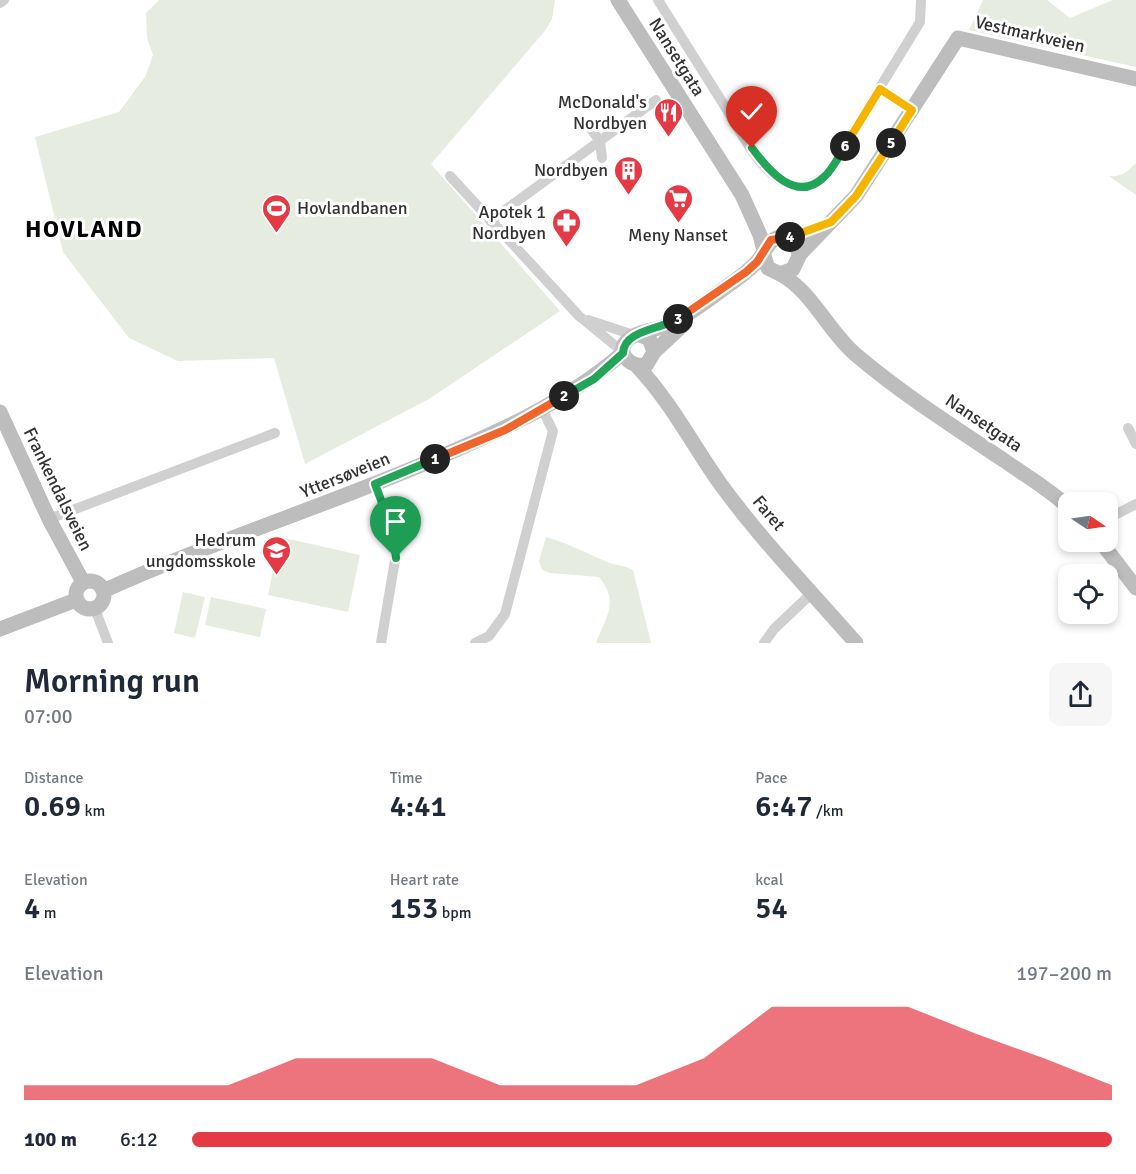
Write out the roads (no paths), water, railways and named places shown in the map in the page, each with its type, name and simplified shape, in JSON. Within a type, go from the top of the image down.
[{"type":"main road","name":"Nansetgata","points":[[618,0],[742,195],[760,235],[764,252]]},
{"type":"main road","name":"Vestmarkveien","points":[[800,257],[856,196],[958,38],[1136,79]]},
{"type":"main road","name":"Nansetgata","points":[[742,195],[767,224],[785,237]]},
{"type":"main road","name":"Vestmarkveien","points":[[785,237],[831,222]]},
{"type":"main road","points":[[785,237],[796,244],[800,257],[793,269],[776,272],[741,286],[681,326],[647,364],[629,359],[626,342],[637,335],[678,319],[746,272],[764,252],[771,240],[785,237]]},
{"type":"main road","points":[[764,252],[765,263],[776,272]]},
{"type":"main road","name":"Nansetgata","points":[[800,257],[808,288],[878,372]]},
{"type":"main road","name":"Nansetgata","points":[[776,272],[790,279],[830,329],[853,353],[1058,500]]},
{"type":"main road","points":[[637,335],[649,338],[654,354]]},
{"type":"main road","name":"Faret","points":[[654,354],[665,397]]},
{"type":"main road","name":"Faret","points":[[629,359],[665,397],[726,490],[856,643]]},
{"type":"main road","name":"Yttersøveien","points":[[103,591],[505,430],[629,359]]},
{"type":"main road","name":"Frankendalsveien","points":[[0,412],[49,519],[83,582]]},
{"type":"main road","points":[[1109,552],[1136,588]]},
{"type":"main road","points":[[83,582],[95,582],[103,591],[103,601],[95,609],[84,609],[76,600],[76,590],[83,582]]},
{"type":"main road","points":[[0,629],[76,600]]},
{"type":"street","points":[[0,3],[4,0]]},
{"type":"street","points":[[658,0],[752,148],[769,170],[784,183],[800,186],[824,177],[920,22],[921,0]]},
{"type":"street","points":[[880,89],[912,110]]},
{"type":"street","points":[[490,221],[656,100]]},
{"type":"street","points":[[587,124],[600,141],[602,158]]},
{"type":"street","points":[[450,176],[579,316],[629,359]]},
{"type":"street","points":[[579,316],[637,335]]},
{"type":"street","points":[[476,643],[489,636],[506,615],[553,431],[542,409]]},
{"type":"street","points":[[1128,428],[1136,444]]},
{"type":"street","points":[[49,519],[274,433]]},
{"type":"street","points":[[375,484],[387,512],[397,548],[381,643]]},
{"type":"street","points":[[1118,513],[1136,504]]},
{"type":"street","points":[[764,643],[774,628],[812,593]]},
{"type":"street","points":[[95,609],[108,643]]},
{"type":"place","name":"McDonald's Nordbyen","points":[[668,138]]},
{"type":"place","name":"Nordbyen","points":[[629,196]]},
{"type":"place","name":"Meny Nanset","points":[[678,224]]},
{"type":"place","name":"Hovlandbanen","points":[[276,234]]},
{"type":"place","name":"Apotek 1 Nordbyen","points":[[567,248]]},
{"type":"place","name":"Hedrum ungdomsskole","points":[[277,576]]},
{"type":"district","name":"HOVLAND","points":[[84,229]]}]
